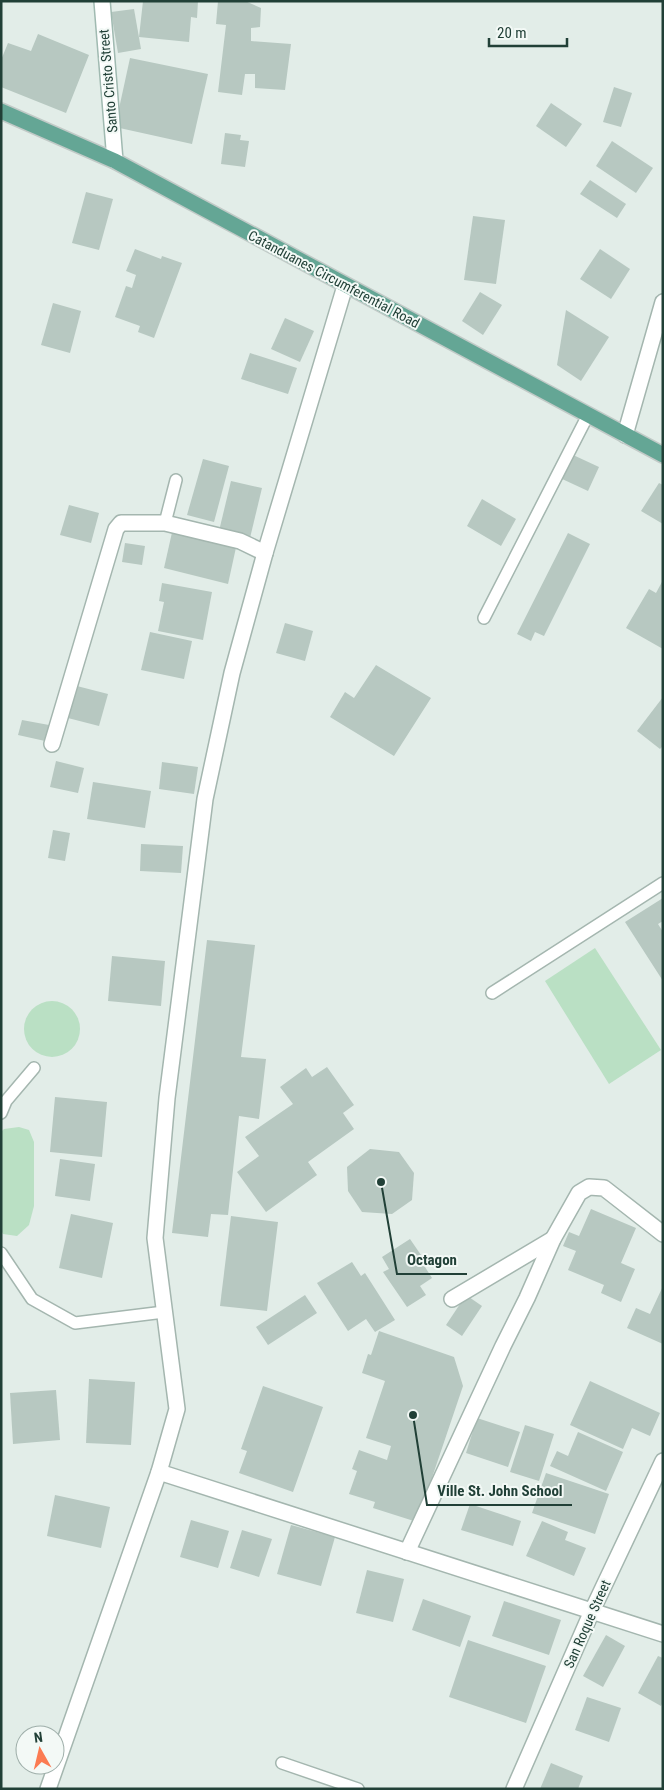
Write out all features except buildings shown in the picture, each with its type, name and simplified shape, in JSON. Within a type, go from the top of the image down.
[{"type":"main road","name":"Catanduanes Circumferential Road","points":[[1,111],[114,161],[663,455]]},
{"type":"street","name":"Santo Cristo Street","points":[[102,1],[114,161]]},
{"type":"street","points":[[48,1789],[160,1472],[178,1409],[155,1238],[168,1098],[205,799],[232,674],[265,553],[345,286]]},
{"type":"street","points":[[625,435],[663,302]]},
{"type":"street","points":[[52,744],[116,529],[121,523],[165,523],[240,541],[265,553]]},
{"type":"street","points":[[407,1552],[553,1239],[579,1193],[589,1187],[604,1188],[663,1234]]},
{"type":"street","points":[[452,1299],[553,1239]]},
{"type":"street","name":"San Roque Street","points":[[514,1789],[592,1612],[663,1460]]},
{"type":"street","points":[[160,1472],[663,1634]]},
{"type":"lane","points":[[484,618],[588,415]]},
{"type":"lane","points":[[165,523],[176,480]]},
{"type":"lane","points":[[492,993],[663,883]]},
{"type":"lane","points":[[1,1113],[6,1101],[34,1068]]},
{"type":"lane","points":[[1,1252],[32,1299],[75,1323],[164,1312]]},
{"type":"lane","points":[[282,1762],[358,1789]]},
{"type":"green space","points":[[595,948],[661,1050],[609,1084],[545,981]]},
{"type":"green space","points":[[52,1001],[63,1003],[72,1009],[78,1018],[80,1029],[78,1040],[72,1049],[63,1055],[52,1057],[41,1055],[32,1049],[26,1040],[24,1029],[26,1018],[32,1009],[41,1003]]},
{"type":"green space","points":[[19,1127],[29,1130],[34,1142],[34,1206],[29,1225],[17,1236],[3,1234],[1,1230],[1,1132],[4,1129]]},
{"type":"place","name":"Octagon","points":[[381,1182]]},
{"type":"place","name":"Ville St. John School","points":[[413,1415]]}]
